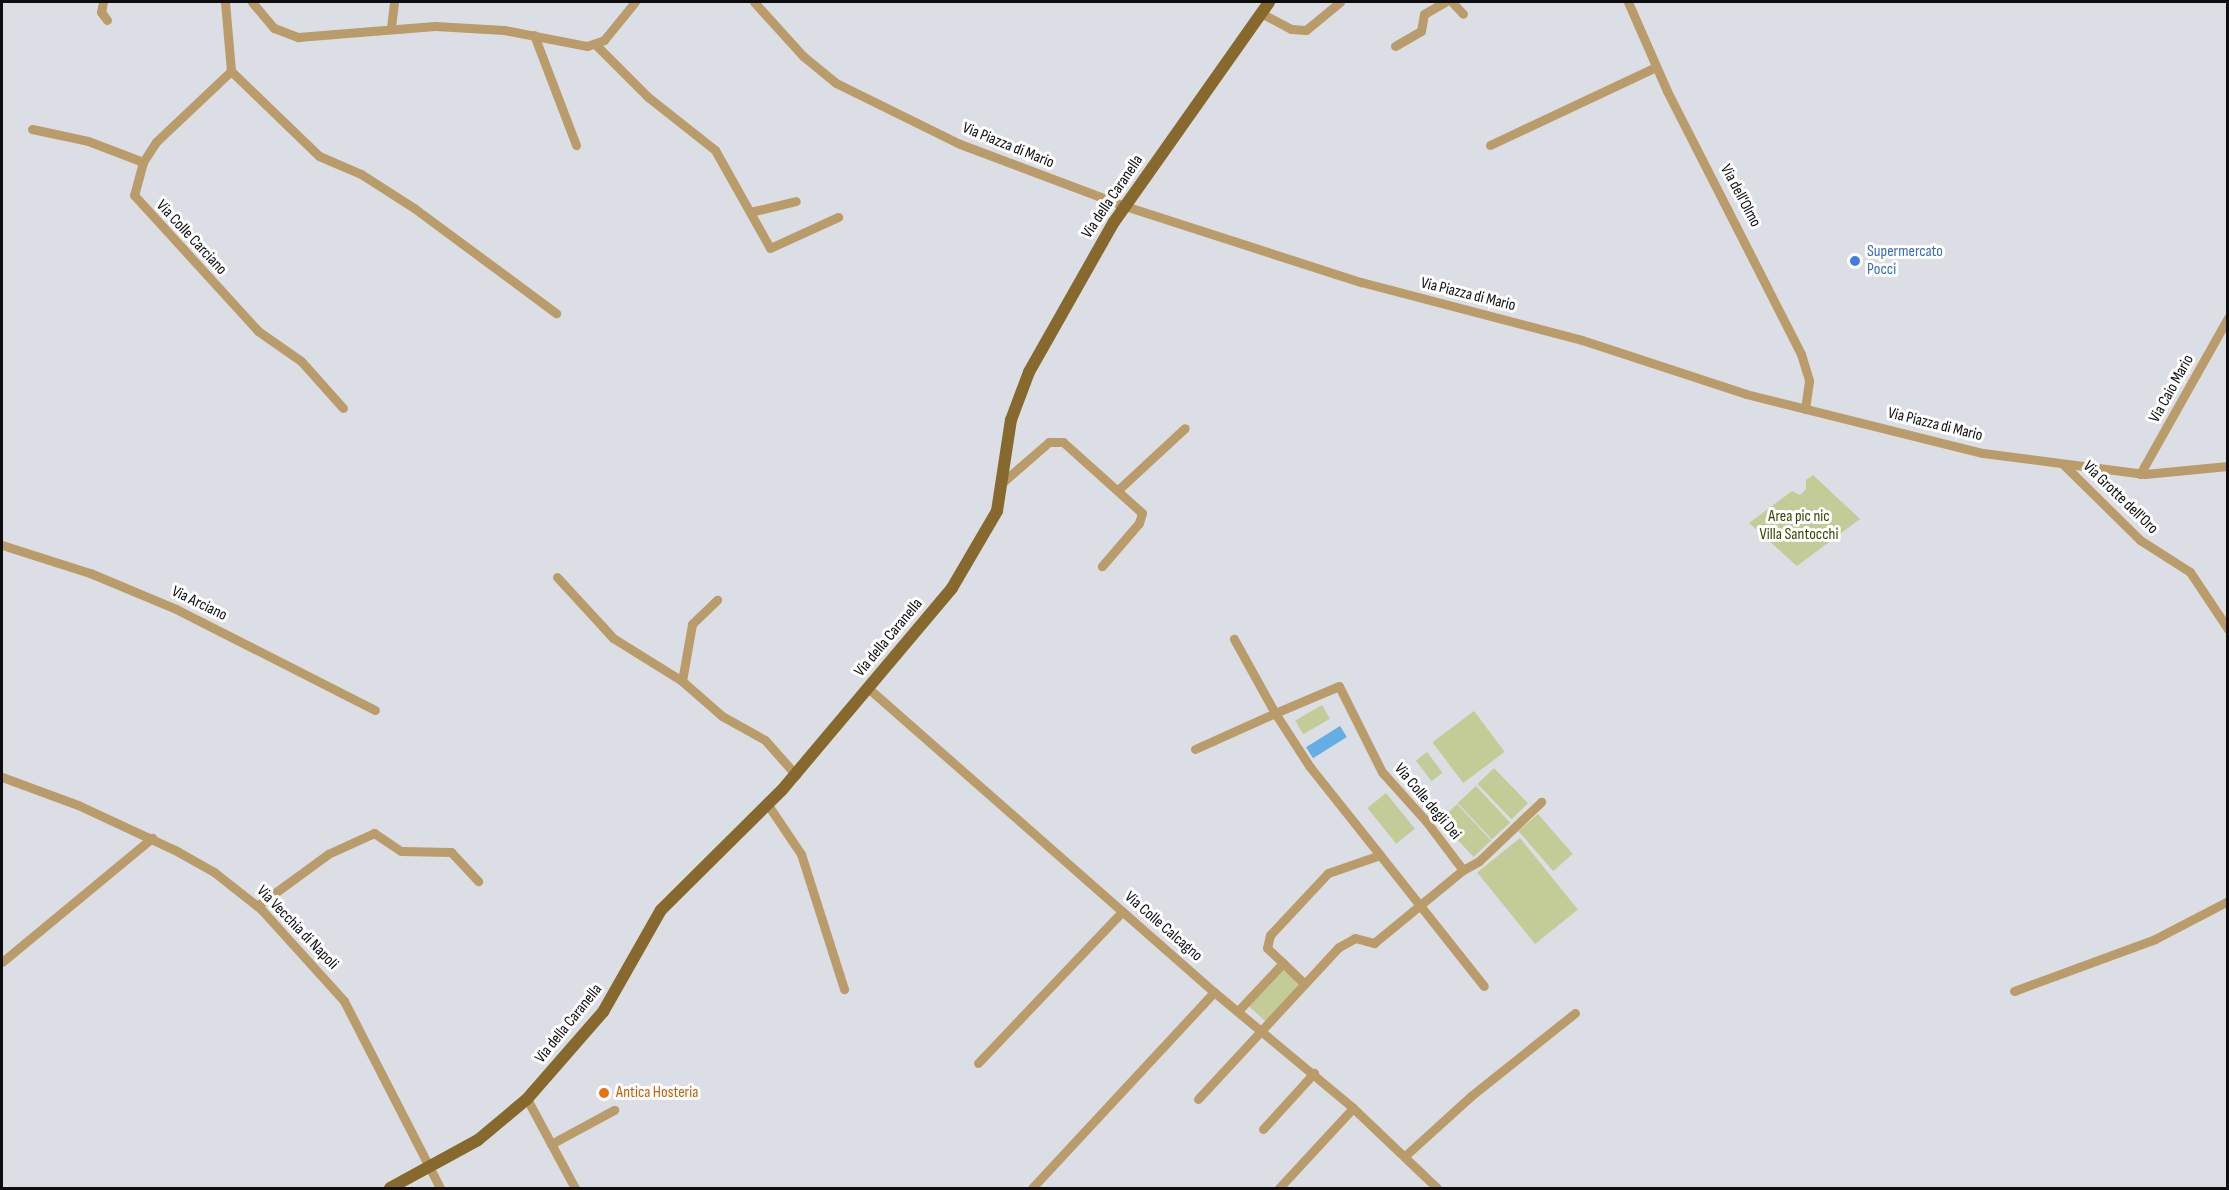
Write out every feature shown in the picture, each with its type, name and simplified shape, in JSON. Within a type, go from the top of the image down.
[{"type":"main road","name":"Via della Caranella","points":[[390,1188],[430,1169],[489,1132],[527,1099],[603,1012],[661,909],[796,775],[966,568],[994,516],[1004,482],[1010,428],[1022,386],[1125,206],[1269,2]]},
{"type":"street","points":[[103,2],[100,12],[106,20]]},
{"type":"street","points":[[225,2],[231,71],[319,156],[361,174],[414,208],[556,313]]},
{"type":"street","points":[[252,2],[271,25],[294,36],[327,36],[391,27],[474,27],[534,35],[577,45],[596,45],[648,97],[715,150],[772,249],[838,217]]},
{"type":"street","points":[[391,27],[394,2]]},
{"type":"street","points":[[596,45],[635,2]]},
{"type":"street","name":"Via Piazza di Mario","points":[[754,2],[807,61],[848,91],[987,156],[1125,206],[1379,288],[1573,338],[1715,384],[1805,409],[1983,453],[2140,474],[2228,466]]},
{"type":"street","points":[[1261,13],[1291,29],[1306,30],[1340,2]]},
{"type":"street","points":[[1395,46],[1420,32],[1424,14],[1445,2]]},
{"type":"street","points":[[1452,2],[1463,14]]},
{"type":"street","name":"Via dell'Olmo","points":[[1628,2],[1656,67],[1801,354],[1809,381],[1805,409]]},
{"type":"street","points":[[534,35],[576,145]]},
{"type":"street","points":[[1490,145],[1656,67]]},
{"type":"street","name":"Via Colle Carciano","points":[[231,71],[167,130],[143,162],[134,189],[140,206],[258,331],[300,361],[343,408]]},
{"type":"street","points":[[32,129],[88,141],[143,162]]},
{"type":"street","points":[[750,212],[796,201]]},
{"type":"street","name":"Via Caio Mario","points":[[2140,474],[2228,318]]},
{"type":"street","points":[[1118,490],[1185,428]]},
{"type":"street","points":[[1004,482],[1049,442],[1059,439],[1118,490],[1143,516],[1102,566]]},
{"type":"street","name":"Via Grotte dell'Oro","points":[[2064,465],[2144,543],[2192,574],[2228,629]]},
{"type":"street","name":"Via Arciano","points":[[2,545],[90,573],[182,611],[375,710]]},
{"type":"street","points":[[556,577],[609,634],[682,681],[722,716],[770,744],[796,775]]},
{"type":"street","points":[[682,681],[692,624],[717,600]]},
{"type":"street","points":[[1234,639],[1275,713],[1310,767],[1484,986]]},
{"type":"street","name":"Via Colle degli Dei","points":[[1195,749],[1329,687],[1343,688],[1382,772],[1426,821],[1463,870]]},
{"type":"street","name":"Via Colle Calcagno","points":[[868,688],[1214,992],[1262,1028],[1353,1108],[1406,1155],[1434,1188]]},
{"type":"street","name":"Via Vecchia di Napoli","points":[[2,777],[78,805],[152,838],[214,872],[257,906],[344,1001],[440,1188]]},
{"type":"street","points":[[1198,1099],[1304,983],[1348,940],[1357,938],[1374,943],[1463,870],[1479,861],[1541,802]]},
{"type":"street","points":[[768,805],[801,854],[844,989]]},
{"type":"street","points":[[257,906],[328,854],[374,833],[401,851],[451,852],[478,881]]},
{"type":"street","points":[[2,962],[152,838]]},
{"type":"street","points":[[1304,983],[1268,948],[1270,935],[1328,873],[1380,855]]},
{"type":"street","points":[[2014,991],[2155,939],[2228,901]]},
{"type":"street","points":[[978,1063],[1122,912]]},
{"type":"street","points":[[1239,1011],[1282,963]]},
{"type":"street","points":[[1032,1188],[1214,992]]},
{"type":"street","points":[[1406,1155],[1471,1096],[1575,1013]]},
{"type":"street","points":[[1263,1129],[1314,1074]]},
{"type":"street","points":[[527,1099],[575,1188]]},
{"type":"street","points":[[1279,1188],[1353,1108]]},
{"type":"street","points":[[551,1144],[614,1110]]},
{"type":"green space","name":"Area pic nic Villa Santocchi","points":[[1813,475],[1860,519],[1797,566],[1749,523],[1792,491],[1800,495],[1806,489],[1806,480]]},
{"type":"green space","points":[[1322,705],[1330,719],[1303,734],[1295,720]]},
{"type":"green space","points":[[1474,711],[1505,752],[1463,783],[1432,742]]},
{"type":"green space","points":[[1427,752],[1443,773],[1431,781],[1416,760]]},
{"type":"green space","points":[[1494,768],[1528,803],[1511,819],[1477,784]]},
{"type":"green space","points":[[1476,786],[1510,823],[1492,840],[1458,803]]},
{"type":"green space","points":[[1386,793],[1415,829],[1396,844],[1367,808]]},
{"type":"green space","points":[[1457,804],[1491,841],[1474,857],[1439,820]]},
{"type":"green space","points":[[1538,814],[1573,854],[1553,871],[1518,831]]},
{"type":"green space","points":[[1520,838],[1578,909],[1535,944],[1477,873]]},
{"type":"green space","points":[[1283,967],[1301,983],[1266,1022],[1248,1006]]},
{"type":"water","points":[[1340,726],[1347,737],[1313,758],[1306,747]]},
{"type":"place","name":"Supermercato Pocci","points":[[1855,261]]},
{"type":"place","name":"Antica Hosteria","points":[[604,1093]]}]
